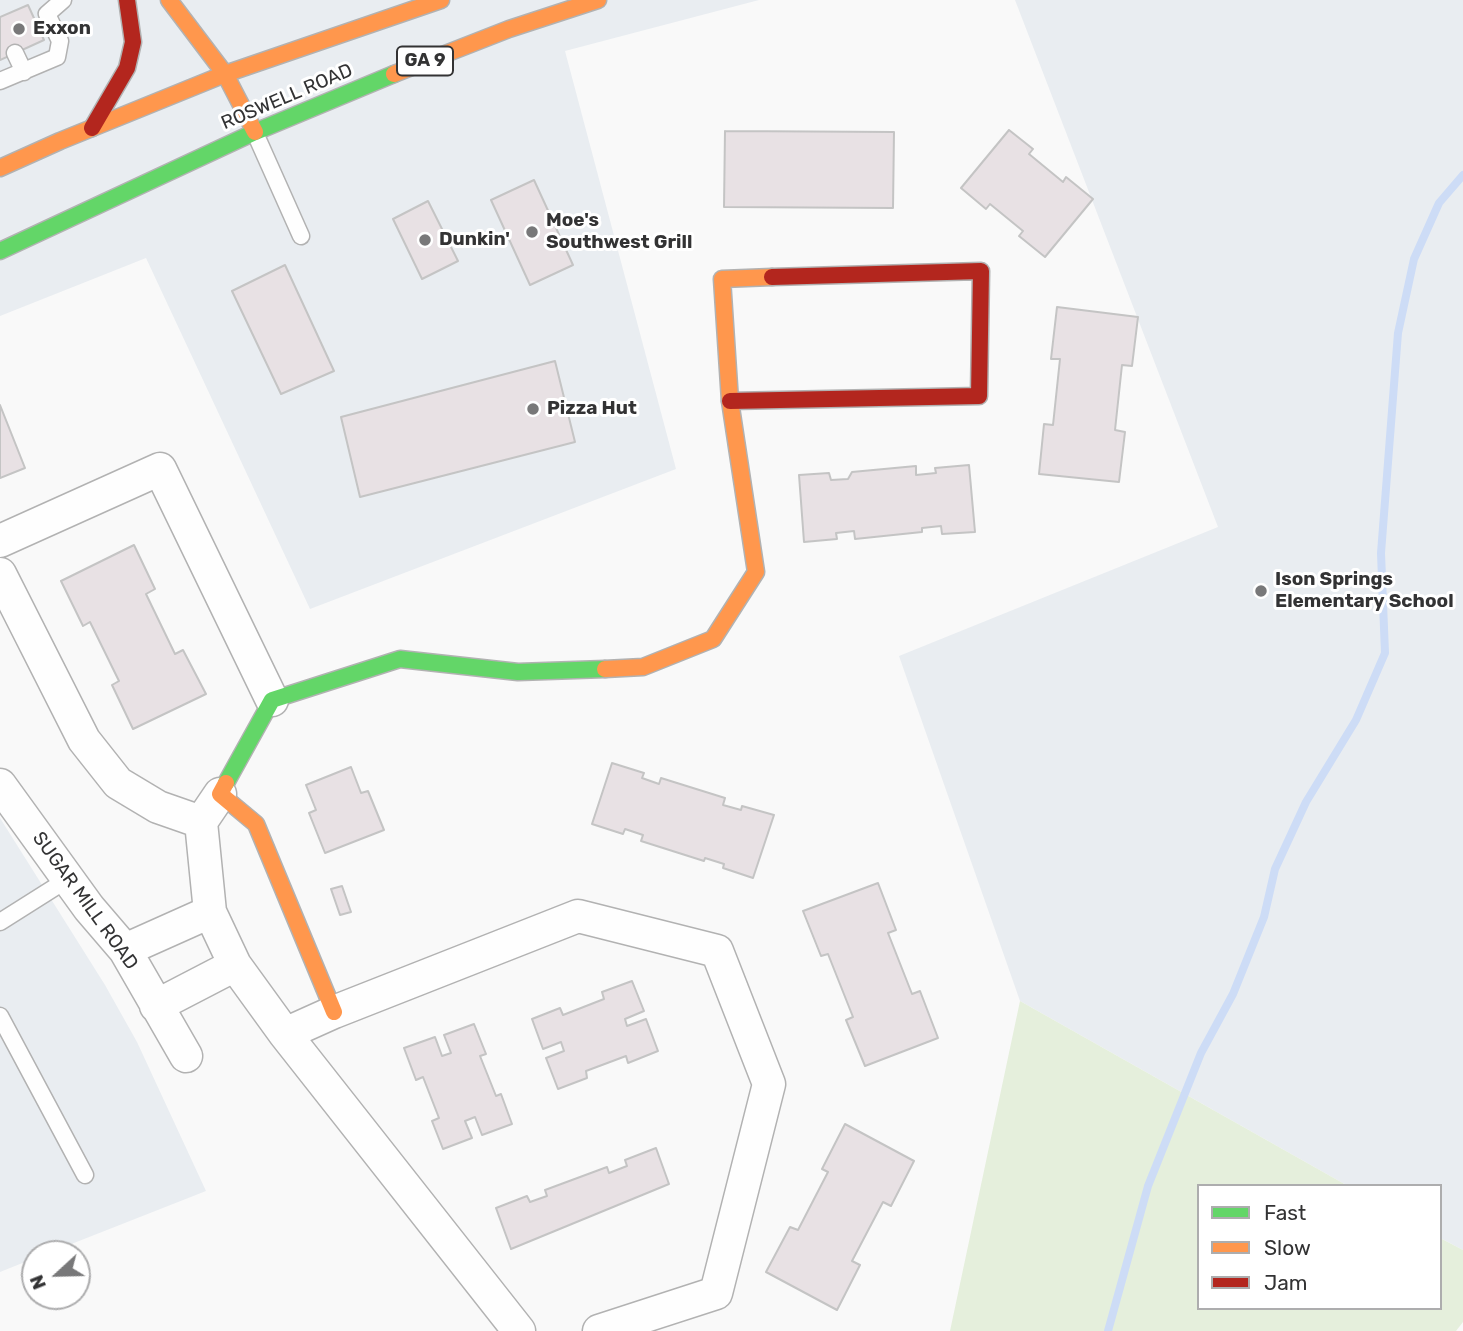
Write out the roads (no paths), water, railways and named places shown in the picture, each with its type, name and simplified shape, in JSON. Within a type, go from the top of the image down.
[{"type":"street","points":[[92,128],[127,68],[133,42],[127,0]]},
{"type":"street","points":[[169,0],[225,74],[255,132]]},
{"type":"street","name":"ROSWELL ROAD","points":[[0,168],[225,74],[441,0]]},
{"type":"street","name":"ROSWELL ROAD","points":[[0,251],[255,132],[509,29],[597,0]]},
{"type":"street","points":[[519,1331],[285,1034],[235,965],[210,912],[201,822],[220,794],[272,700],[400,659],[518,672],[643,667],[713,639],[756,572],[730,401],[722,279],[981,271],[979,396],[730,401]]},
{"type":"street","points":[[0,541],[160,470],[272,700]]},
{"type":"street","points":[[0,575],[84,740],[118,783],[158,807],[201,822]]},
{"type":"street","name":"SUGAR MILL ROAD","points":[[0,785],[89,908],[125,950],[186,1056]]},
{"type":"street","points":[[220,794],[256,824],[334,1012]]},
{"type":"street","points":[[125,950],[210,912]]},
{"type":"street","points":[[285,1034],[334,1012],[578,916],[717,951],[769,1084],[716,1293],[599,1331]]},
{"type":"street","points":[[156,1006],[235,965]]},
{"type":"lane","points":[[0,81],[57,57],[60,41],[43,7],[64,0]]},
{"type":"lane","points":[[15,53],[24,72]]},
{"type":"lane","points":[[255,132],[301,236]]},
{"type":"lane","points":[[12,145],[60,141]]},
{"type":"lane","points":[[0,922],[68,879]]},
{"type":"lane","points":[[0,1016],[85,1175]]},
{"type":"waterway","points":[[1108,1331],[1148,1186],[1201,1053],[1233,994],[1264,917],[1275,869],[1306,802],[1356,720],[1385,653],[1381,553],[1398,333],[1414,259],[1439,203],[1463,175]]},
{"type":"place","name":"Exxon","points":[[19,29]]},
{"type":"place","name":"Moe's Southwest Grill","points":[[532,232]]},
{"type":"place","name":"Dunkin'","points":[[425,240]]},
{"type":"place","name":"Pizza Hut","points":[[533,409]]},
{"type":"place","name":"Ison Springs Elementary School","points":[[1261,591]]}]
